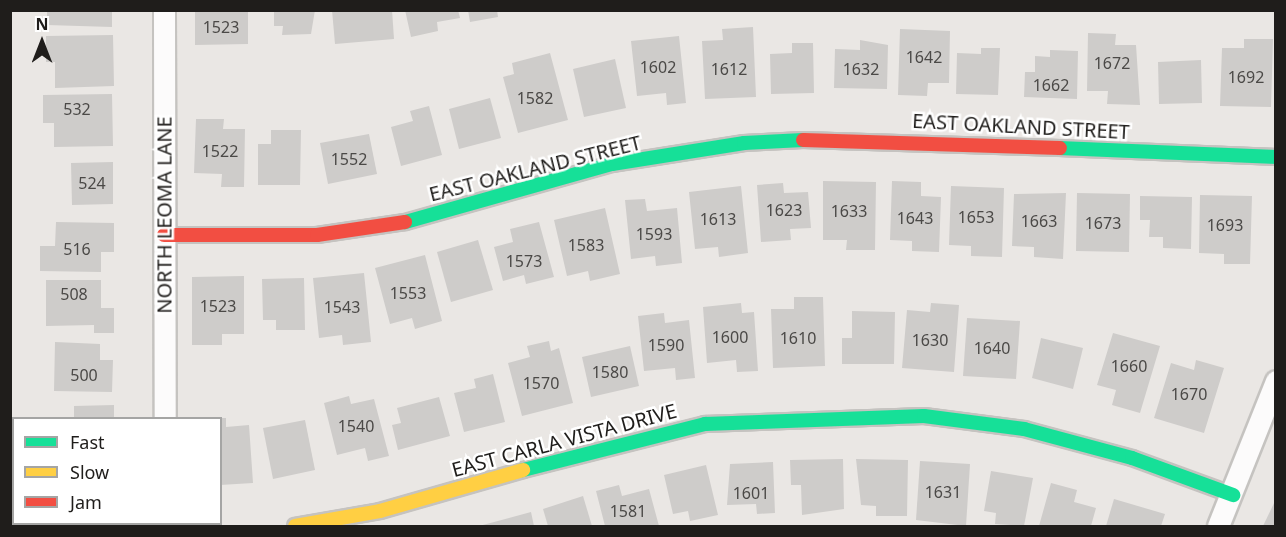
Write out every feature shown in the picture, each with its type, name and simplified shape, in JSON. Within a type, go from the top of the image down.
[{"type":"street","name":"NORTH LEOMA LANE","points":[[164,10],[165,417]]},
{"type":"street","name":"EAST OAKLAND STREET","points":[[164,235],[317,235],[386,227],[612,164],[744,143],[842,138],[1275,157]]},
{"type":"street","points":[[1218,526],[1233,495],[1275,381]]},
{"type":"street","name":"EAST CARLA VISTA DRIVE","points":[[295,526],[382,519],[636,437],[705,424],[816,416],[924,416],[1024,429],[1132,458],[1233,495]]},
{"type":"building","points":[[47,10],[112,10],[112,27],[47,25]]},
{"type":"building","points":[[195,10],[248,10],[248,44],[195,45]]},
{"type":"building","points":[[274,10],[315,10],[311,34],[282,35],[283,26],[274,26]]},
{"type":"building","points":[[332,10],[392,10],[394,39],[335,44]]},
{"type":"building","points":[[405,10],[458,10],[460,18],[437,22],[438,31],[411,37]]},
{"type":"building","points":[[468,10],[497,10],[498,17],[470,22]]},
{"type":"building","points":[[753,27],[756,97],[705,99],[702,41],[723,40],[722,29]]},
{"type":"building","points":[[900,29],[950,31],[949,83],[928,83],[927,96],[898,95]]},
{"type":"building","points":[[1088,33],[1116,34],[1115,45],[1136,45],[1140,105],[1107,104],[1108,91],[1087,91]]},
{"type":"building","points":[[113,35],[114,86],[55,88],[55,62],[46,62],[46,36]]},
{"type":"building","points":[[679,36],[686,103],[667,105],[666,93],[637,96],[631,41]]},
{"type":"building","points":[[1244,39],[1273,39],[1271,107],[1220,106],[1222,48],[1244,48]]},
{"type":"building","points":[[860,40],[888,45],[887,89],[834,88],[835,49],[860,50]]},
{"type":"building","points":[[792,43],[813,43],[814,93],[771,94],[770,54],[792,53]]},
{"type":"building","points":[[981,48],[1000,48],[998,95],[956,94],[957,53],[981,54]]},
{"type":"building","points":[[1050,50],[1078,51],[1077,99],[1024,97],[1025,72],[1035,72],[1035,56],[1050,57]]},
{"type":"building","points":[[550,53],[568,120],[518,133],[503,77],[514,74],[512,63]]},
{"type":"building","points":[[615,59],[626,108],[584,117],[573,69]]},
{"type":"building","points":[[1201,60],[1202,103],[1159,104],[1158,62]]},
{"type":"building","points":[[112,94],[113,146],[54,147],[54,123],[43,123],[43,95]]},
{"type":"building","points":[[490,98],[501,138],[459,149],[449,109]]},
{"type":"building","points":[[429,106],[442,155],[401,166],[391,127],[413,121],[410,111]]},
{"type":"building","points":[[196,119],[224,119],[223,129],[245,129],[244,187],[221,187],[222,174],[194,173]]},
{"type":"building","points":[[271,130],[301,130],[300,185],[258,185],[258,144],[271,144]]},
{"type":"building","points":[[369,134],[377,174],[328,184],[320,143]]},
{"type":"building","points":[[113,162],[113,204],[72,205],[71,163]]},
{"type":"building","points":[[823,181],[876,182],[875,250],[846,250],[847,240],[823,240]]},
{"type":"building","points":[[892,181],[921,182],[921,196],[941,197],[939,252],[912,251],[912,241],[890,240]]},
{"type":"building","points":[[783,183],[784,193],[808,192],[811,228],[790,229],[791,240],[761,242],[757,185]]},
{"type":"building","points":[[741,186],[748,253],[719,257],[718,247],[695,249],[689,192]]},
{"type":"building","points":[[951,186],[1004,188],[1002,257],[971,256],[971,246],[949,245]]},
{"type":"building","points":[[1066,193],[1063,259],[1034,257],[1034,247],[1012,246],[1014,194]]},
{"type":"building","points":[[1077,193],[1130,194],[1129,252],[1076,251]]},
{"type":"building","points":[[1200,195],[1252,196],[1250,264],[1224,264],[1224,254],[1199,253]]},
{"type":"building","points":[[1140,196],[1192,197],[1191,249],[1163,248],[1163,237],[1149,237],[1150,220],[1140,220]]},
{"type":"building","points":[[645,199],[647,211],[677,208],[682,263],[656,266],[655,256],[631,259],[625,200]]},
{"type":"building","points":[[605,208],[620,274],[590,281],[588,271],[567,276],[554,220]]},
{"type":"building","points":[[56,222],[114,223],[114,252],[101,252],[101,272],[40,271],[40,246],[55,246]]},
{"type":"building","points":[[539,222],[554,277],[526,284],[524,275],[503,281],[494,247],[513,242],[510,229]]},
{"type":"building","points":[[478,240],[493,290],[451,302],[437,252]]},
{"type":"building","points":[[425,255],[442,321],[415,329],[412,318],[390,324],[375,268]]},
{"type":"building","points":[[364,273],[371,342],[343,345],[342,335],[319,338],[313,278]]},
{"type":"building","points":[[244,276],[244,334],[222,334],[222,345],[192,345],[192,277]]},
{"type":"building","points":[[304,278],[305,330],[276,330],[276,320],[263,320],[262,279]]},
{"type":"building","points":[[46,280],[101,280],[101,308],[114,308],[114,333],[94,333],[94,325],[46,326]]},
{"type":"building","points":[[794,297],[823,297],[825,366],[773,368],[771,309],[794,309]]},
{"type":"building","points":[[741,303],[742,313],[754,312],[758,371],[737,372],[736,360],[707,363],[703,307]]},
{"type":"building","points":[[931,303],[959,305],[954,372],[902,368],[907,310],[930,312]]},
{"type":"building","points":[[852,311],[895,312],[894,364],[842,364],[842,338],[852,338]]},
{"type":"building","points":[[664,313],[665,323],[689,320],[695,378],[676,380],[675,368],[644,371],[638,316]]},
{"type":"building","points":[[967,318],[1020,321],[1016,379],[963,376]]},
{"type":"building","points":[[1113,333],[1160,346],[1140,413],[1112,405],[1116,390],[1097,385]]},
{"type":"building","points":[[1041,338],[1083,348],[1073,389],[1032,378]]},
{"type":"building","points":[[549,341],[551,351],[559,348],[573,403],[522,416],[508,363],[530,357],[527,346]]},
{"type":"building","points":[[55,342],[100,344],[100,360],[113,360],[112,392],[54,391]]},
{"type":"building","points":[[630,346],[639,386],[591,397],[582,357]]},
{"type":"building","points":[[1196,360],[1224,368],[1204,433],[1154,418],[1171,363],[1194,370]]},
{"type":"building","points":[[493,374],[505,422],[464,432],[454,393],[476,388],[474,379]]},
{"type":"building","points":[[349,396],[351,404],[374,399],[389,456],[368,461],[365,448],[337,455],[324,403]]},
{"type":"building","points":[[439,397],[450,436],[398,450],[392,425],[401,423],[397,408]]},
{"type":"building","points":[[114,405],[114,417],[74,417],[74,406]]},
{"type":"building","points":[[222,418],[226,418],[226,427],[249,425],[253,483],[222,485]]},
{"type":"building","points":[[305,420],[315,470],[273,479],[263,428]]},
{"type":"building","points":[[843,459],[844,509],[802,515],[801,485],[791,485],[790,460]]},
{"type":"building","points":[[856,459],[908,460],[907,516],[876,516],[876,506],[861,505]]},
{"type":"building","points":[[920,461],[970,464],[966,526],[916,520]]},
{"type":"building","points":[[773,462],[775,513],[757,514],[756,504],[727,505],[730,464]]},
{"type":"building","points":[[706,465],[718,515],[690,521],[688,511],[673,514],[664,475]]},
{"type":"building","points":[[991,471],[1033,478],[1024,526],[995,524],[996,513],[984,511]]},
{"type":"building","points":[[1051,483],[1077,490],[1074,502],[1096,508],[1091,526],[1039,526]]},
{"type":"building","points":[[619,485],[622,496],[649,489],[659,526],[605,526],[596,491]]},
{"type":"building","points":[[583,496],[592,526],[548,526],[543,509]]},
{"type":"building","points":[[1114,499],[1165,514],[1161,526],[1106,526]]},
{"type":"building","points":[[1276,499],[1276,526],[1263,526]]},
{"type":"building","points":[[531,512],[534,526],[479,526]]},
{"type":"traffic: fast","points":[[405,222],[612,164],[744,143],[803,140]]},
{"type":"traffic: fast","points":[[1060,148],[1276,157]]},
{"type":"traffic: fast","points":[[523,470],[705,424],[924,416],[1024,429],[1132,458],[1233,495]]},
{"type":"traffic: slow","points":[[295,526],[380,511],[523,470]]},
{"type":"traffic: jam","points":[[803,140],[1060,148]]},
{"type":"traffic: jam","points":[[164,235],[317,235],[405,222]]}]
